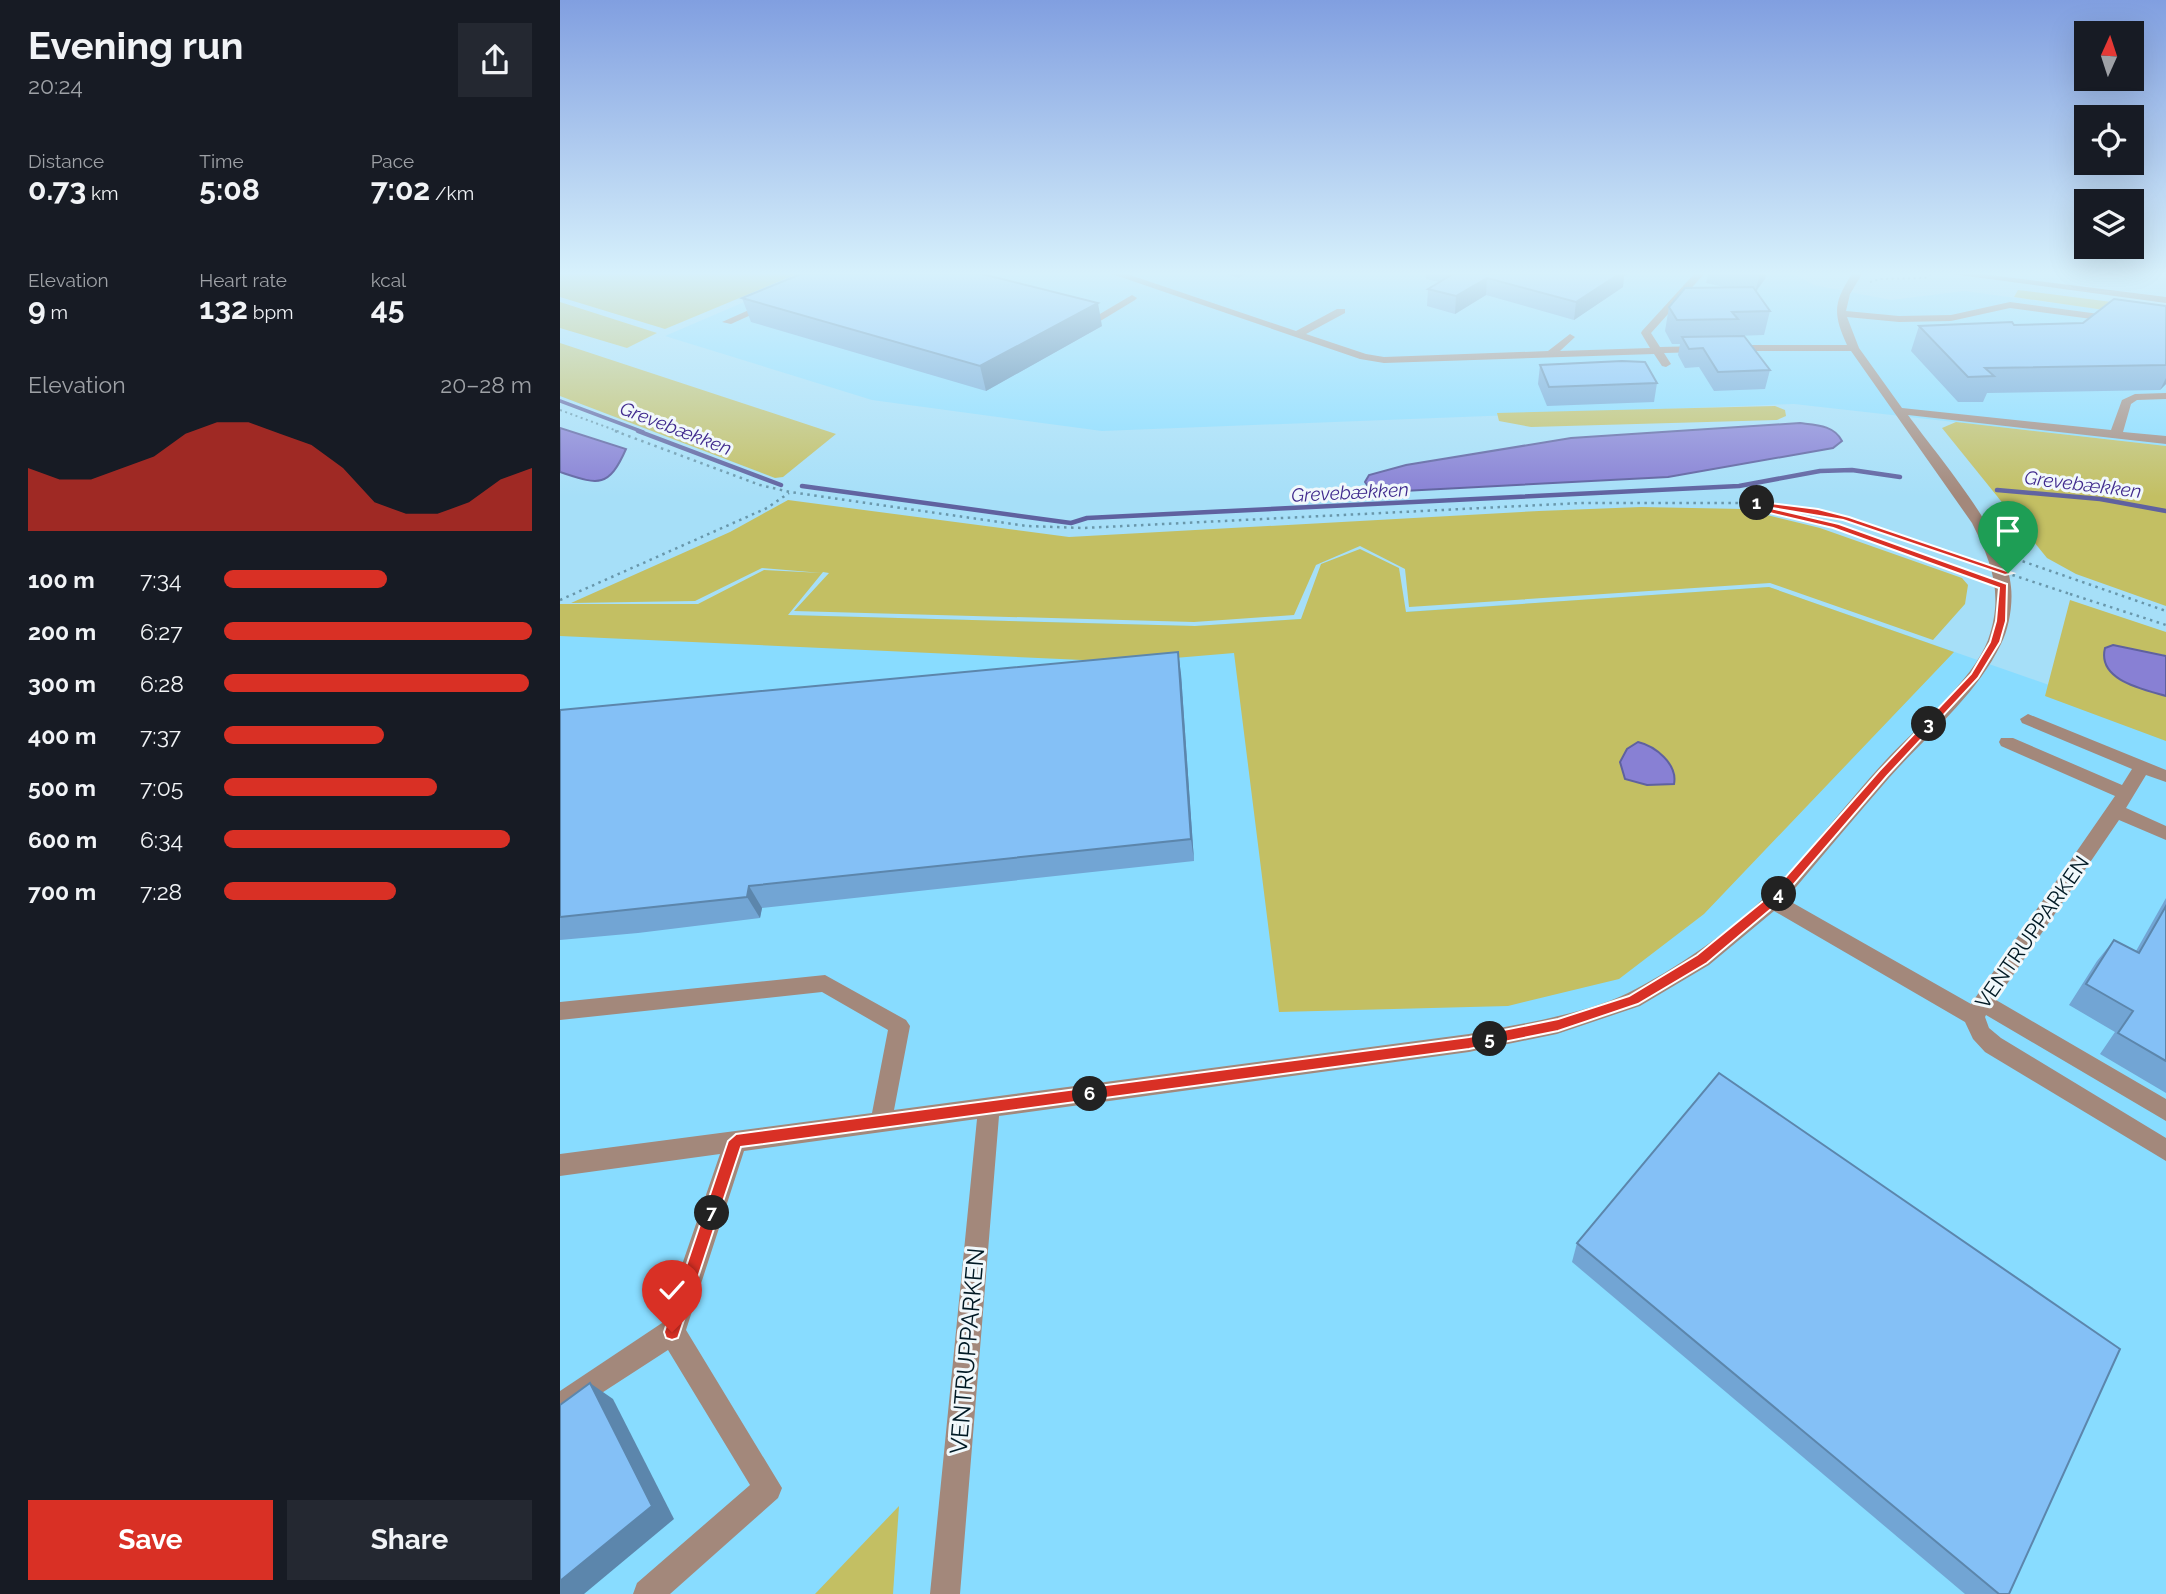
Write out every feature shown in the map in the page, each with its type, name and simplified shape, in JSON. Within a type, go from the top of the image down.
[{"type":"street","points":[[1339,348],[1364,357],[1384,360],[1656,350],[1816,348]]},
{"type":"street","points":[[1475,348],[1483,358]]},
{"type":"street","points":[[1556,348],[1553,351],[1563,368]]},
{"type":"street","points":[[560,1165],[1469,1043],[1558,1025],[1633,1000],[1702,959],[1773,901],[1883,774],[1975,676],[1995,642],[2001,621],[2004,586],[1993,551],[1979,523],[1854,348]]},
{"type":"street","points":[[1656,350],[1666,364]]},
{"type":"street","points":[[2116,435],[2126,402],[2135,397],[2166,396]]},
{"type":"street","points":[[1901,411],[2166,440]]},
{"type":"street","points":[[2028,719],[2166,776]]},
{"type":"street","points":[[2007,741],[2126,794]]},
{"type":"street","name":"VENTRUPPARKEN","points":[[1773,901],[1978,1010],[2103,831],[2143,767]]},
{"type":"street","points":[[2115,811],[2166,833]]},
{"type":"street","points":[[560,1011],[825,983],[898,1026],[881,1122]]},
{"type":"street","points":[[1978,1010],[2166,1111]]},
{"type":"street","points":[[1978,1010],[1980,1033],[1993,1045],[2166,1150]]},
{"type":"street","name":"VENTRUPPARKEN","points":[[945,1594],[989,1108]]},
{"type":"street","points":[[560,1406],[672,1332],[736,1141]]},
{"type":"street","points":[[648,1594],[768,1488],[672,1332]]},
{"type":"path","points":[[560,410],[760,485],[790,492],[1053,528],[1581,503],[1756,503],[1846,519],[2166,625]]},
{"type":"path","points":[[560,600],[767,508],[790,492]]},
{"type":"path","points":[[1756,503],[1760,508],[1770,511],[1804,516],[1836,526],[2004,586]]},
{"type":"path","points":[[1993,551],[2166,611]]},
{"type":"shaded area","points":[[560,348],[576,348],[836,434],[783,477],[775,478],[560,396]]},
{"type":"shaded area","points":[[705,348],[2166,348],[2166,446],[1794,404],[1102,431],[872,400]]},
{"type":"shaded area","points":[[1775,406],[1785,410],[1786,416],[1777,420],[1531,427],[1499,421],[1497,413]]},
{"type":"shaded area","points":[[1956,422],[2166,446],[2166,606],[2076,574],[2047,558],[1942,428]]},
{"type":"shaded area","points":[[1800,423],[1829,429],[1842,441],[1833,448],[1668,477],[1384,492],[1370,489],[1365,482],[1369,475],[1406,465],[1571,438]]},
{"type":"shaded area","points":[[560,428],[626,449],[613,472],[600,480],[592,481],[560,472]]},
{"type":"shaded area","points":[[788,500],[1069,537],[1539,511],[1641,507],[1743,509],[1820,528],[1962,578],[1968,585],[1965,604],[1933,640],[1770,583],[1409,607],[1405,569],[1360,546],[1316,565],[1294,615],[1194,622],[794,611],[829,573],[823,572],[788,615],[1195,626],[1301,619],[1321,564],[1360,549],[1399,568],[1406,612],[1769,587],[1954,652],[1704,914],[1619,979],[1508,1006],[1279,1012],[1234,653],[1127,662],[560,636],[560,604],[698,604],[764,570],[822,573],[762,568],[695,601],[571,603],[730,532]]},
{"type":"shaded area","points":[[1769,587],[2166,726],[2166,1594],[560,1594],[560,615],[608,610],[1195,626]]},
{"type":"shaded area","points":[[2070,600],[2166,632],[2166,656],[2161,654],[2123,681],[2166,696],[2166,741],[2045,696]]},
{"type":"shaded area","points":[[2113,645],[2166,656],[2166,696],[2134,686],[2114,675],[2104,659],[2105,648]]},
{"type":"shaded area","points":[[1638,742],[1651,747],[1664,757],[1672,770],[1674,784],[1647,785],[1625,779],[1620,762],[1627,749]]},
{"type":"shaded area","points":[[899,1506],[893,1594],[815,1594]]},
{"type":"building","points":[[918,348],[1013,348],[980,366]]},
{"type":"building","points":[[1703,348],[1753,348],[1770,370],[1718,372]]},
{"type":"building","points":[[1941,348],[2166,348],[2166,365],[1985,368],[1994,376],[1968,377]]},
{"type":"building","points":[[1645,362],[1657,383],[1549,387],[1540,365]]},
{"type":"building","points":[[1178,652],[1191,839],[749,886],[747,897],[560,917],[560,710]]},
{"type":"building","points":[[2166,906],[2166,1061],[2118,1033],[2133,1011],[2086,984],[2114,940],[2139,953]]},
{"type":"building","points":[[1719,1073],[2120,1349],[2009,1594],[1999,1594],[1577,1243]]},
{"type":"building","points":[[590,1383],[652,1506],[560,1581],[560,1405]]},
{"type":"waterway","name":"Grevebækken","points":[[560,401],[643,432]]},
{"type":"waterway","name":"Grevebækken","points":[[638,431],[781,485]]},
{"type":"waterway","name":"Grevebækken","points":[[802,486],[1071,523],[1087,518],[1739,486],[1820,471],[1852,470],[1900,477]]},
{"type":"waterway","name":"Grevebækken","points":[[1997,490],[2100,499],[2166,511]]},
{"type":"route","points":[[672,1332],[736,1141],[1469,1043],[1558,1025],[1633,1000],[1702,959],[1773,901],[1883,774],[1975,676],[1995,642],[2001,621],[2004,586],[1836,526],[1804,516],[1770,511],[1760,508],[1756,503],[1786,506],[1846,519],[2008,573]]}]
